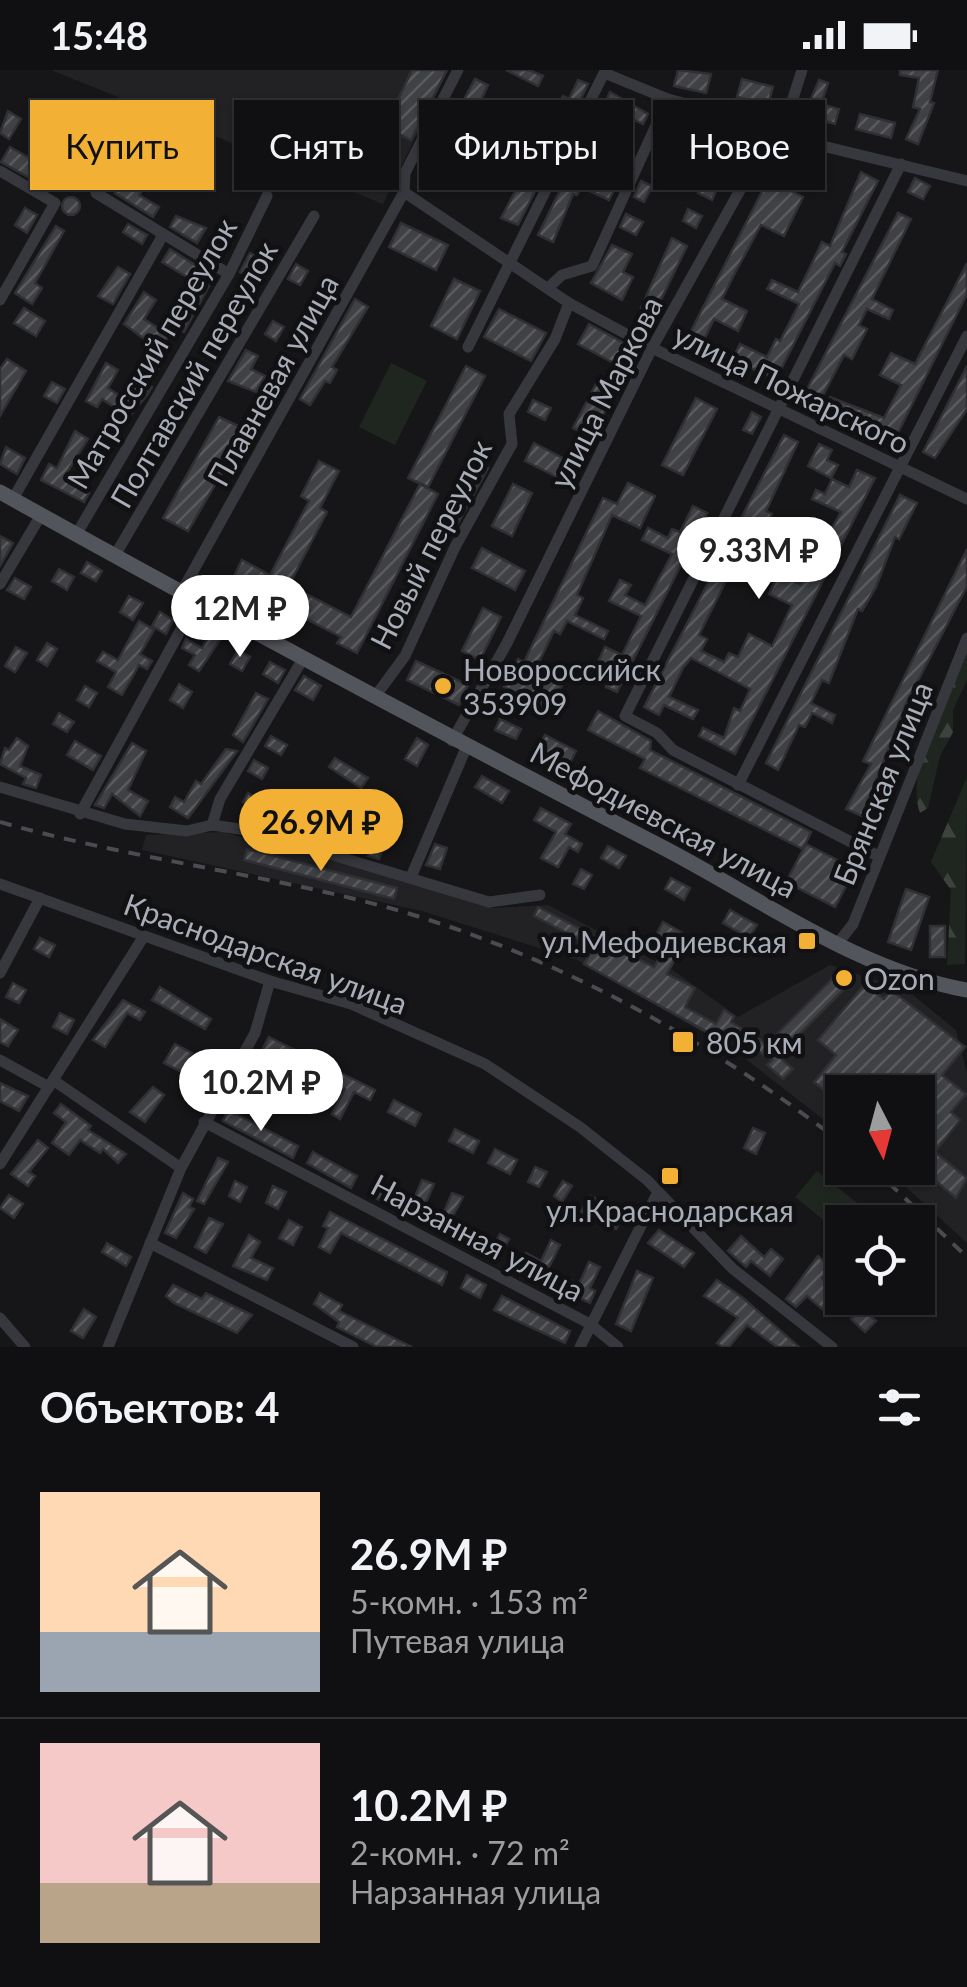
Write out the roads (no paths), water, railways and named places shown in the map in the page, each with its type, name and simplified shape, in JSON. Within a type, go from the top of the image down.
[{"type":"main road","name":"Мефодиевская улица","points":[[6,496],[459,744],[662,847],[881,966],[967,990]]},
{"type":"street","name":"Плавневая улица","points":[[80,814],[403,187],[458,70]]},
{"type":"street","name":"улица Маркова","points":[[791,100],[802,70]]},
{"type":"street","points":[[468,347],[604,73],[672,100]]},
{"type":"street","points":[[549,287],[562,275],[592,266],[668,99]]},
{"type":"street","points":[[825,148],[967,180]]},
{"type":"street","points":[[878,856],[673,750],[657,734],[625,716],[901,164]]},
{"type":"street","points":[[0,171],[55,203],[0,300]]},
{"type":"street","name":"улица Пожарского","points":[[403,187],[568,303],[652,348],[967,500]]},
{"type":"street","name":"улица Маркова","points":[[411,877],[459,744],[507,643],[652,348],[745,190]]},
{"type":"street","points":[[96,193],[230,274]]},
{"type":"street","name":"Матросский переулок","points":[[76,535],[230,274],[267,196]]},
{"type":"street","name":"Полтавский переулок","points":[[114,557],[314,216]]},
{"type":"street","points":[[6,496],[163,236]]},
{"type":"street","name":"Новый переулок","points":[[374,698],[405,656],[455,548],[512,444],[509,414],[554,339],[568,303]]},
{"type":"street","points":[[738,785],[967,336]]},
{"type":"street","points":[[0,584],[41,515]]},
{"type":"street","name":"Брянская улица","points":[[838,943],[853,924],[967,638]]},
{"type":"street","points":[[212,825],[220,798],[304,657]]},
{"type":"street","points":[[0,786],[80,814],[187,831],[212,825],[252,831],[489,902],[540,896]]},
{"type":"street","name":"Краснодарская улица","points":[[0,884],[270,981],[352,1004],[485,1064],[580,1128],[658,1192],[745,1281],[832,1347]]},
{"type":"street","points":[[0,973],[40,898]]},
{"type":"street","points":[[0,1164],[144,936]]},
{"type":"street","points":[[108,1347],[181,1168],[255,1033],[270,981]]},
{"type":"street","points":[[0,1060],[51,1084],[181,1168]]},
{"type":"street","name":"Нарзанная улица","points":[[204,1122],[590,1324],[618,1347]]},
{"type":"street","points":[[580,1347],[658,1192]]},
{"type":"street","points":[[150,1242],[353,1347]]},
{"type":"street","points":[[0,1318],[25,1347]]},
{"type":"railway","points":[[0,822],[96,846],[338,895],[448,926],[568,974],[626,1003],[737,1069],[825,1131]]},
{"type":"railway","points":[[891,1185],[967,1257]]},
{"type":"place","name":"Новороссийск 353909","points":[[443,686]]},
{"type":"place","name":"ул.Мефодиевская","points":[[807,941]]},
{"type":"place","name":"Ozon","points":[[844,978]]},
{"type":"place","name":"805 км","points":[[683,1042]]},
{"type":"place","name":"ул.Краснодарская","points":[[670,1176]]}]
